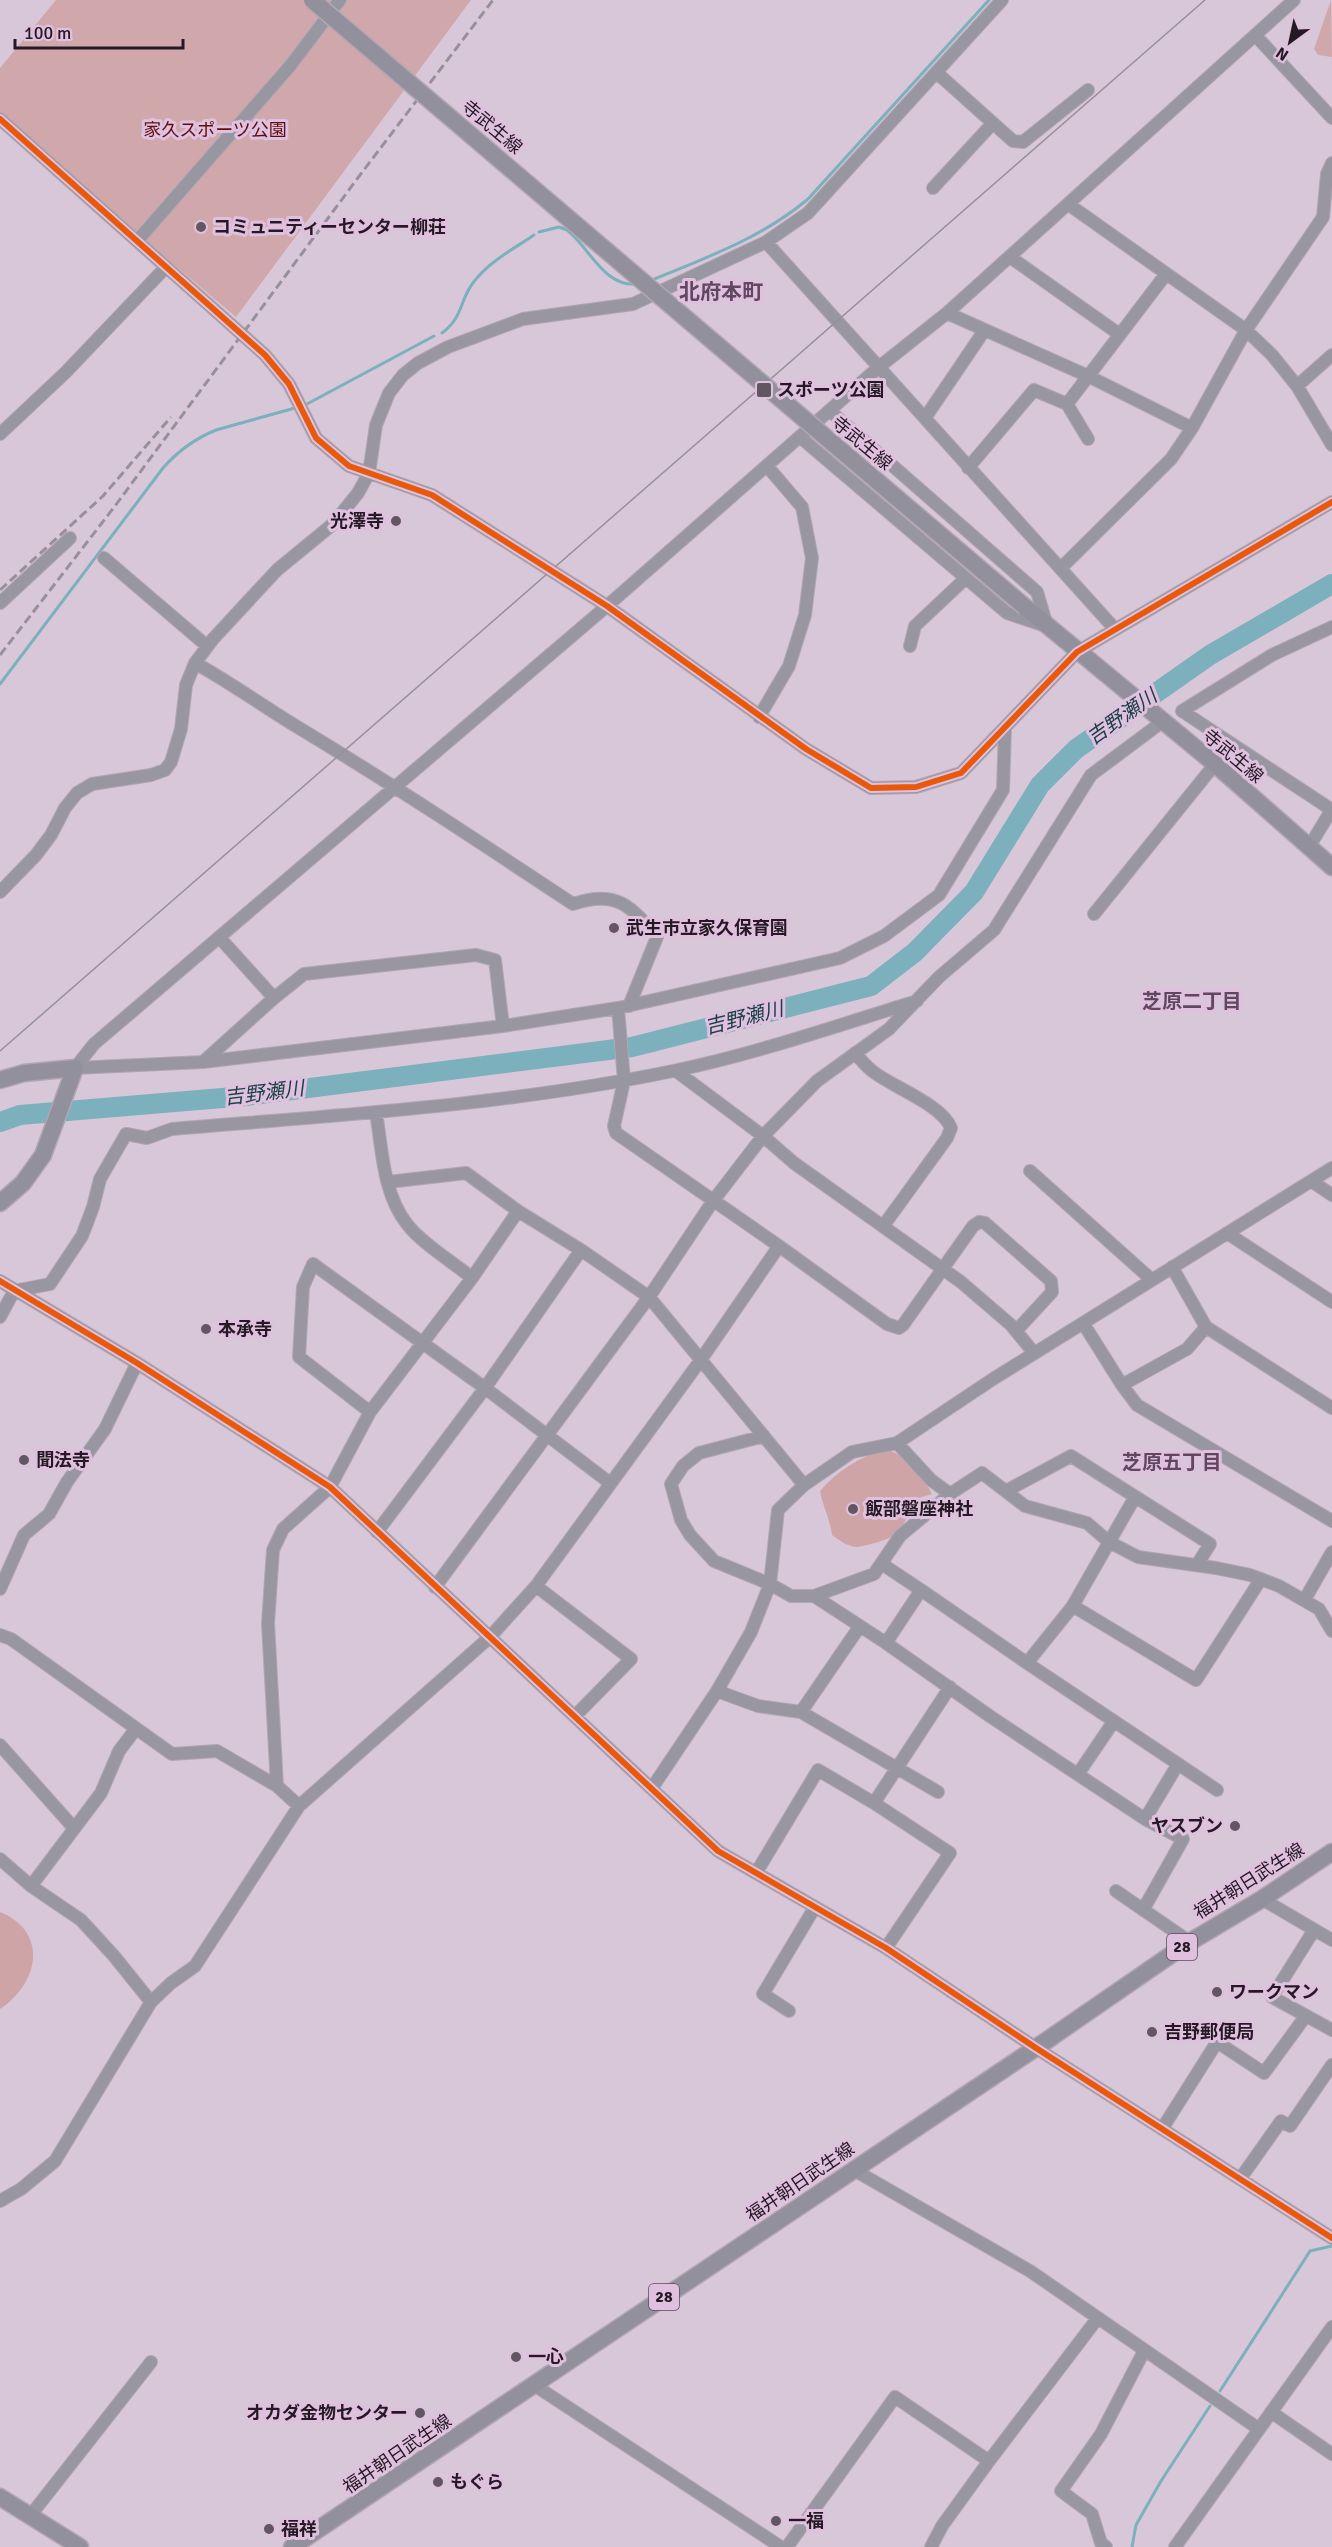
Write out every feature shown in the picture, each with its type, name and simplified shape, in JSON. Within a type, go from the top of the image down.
[{"type":"main road","name":"寺武生線","points":[[312,0],[1047,626],[1215,764],[1332,867]]},
{"type":"main road","points":[[0,1080],[33,1071],[75,1068],[43,1155],[22,1183],[0,1203]]},
{"type":"main road","name":"福井朝日武生線","points":[[292,2547],[1036,2048],[1190,1942],[1262,1899],[1332,1852]]},
{"type":"main road","points":[[0,2497],[80,2547]]},
{"type":"street","points":[[137,241],[290,66],[340,0]]},
{"type":"street","points":[[0,892],[36,855],[51,835],[65,807],[77,793],[92,784],[151,775],[165,770],[171,762],[181,729],[186,685],[195,663],[207,646],[277,570],[344,512],[358,493],[369,473],[376,425],[389,393],[403,375],[418,363],[448,347],[523,319],[633,304],[766,242],[808,213],[1002,0]]},
{"type":"street","points":[[75,1068],[94,1044],[607,606],[879,367],[1010,257],[1294,0]]},
{"type":"street","points":[[1255,35],[1332,117]]},
{"type":"street","points":[[937,73],[1013,141],[1023,142],[1088,90]]},
{"type":"street","points":[[0,119],[264,354],[289,384],[316,438],[349,466],[432,495],[607,606],[759,717],[806,749],[871,788],[916,787],[961,773],[1082,655],[1114,628],[1332,502]]},
{"type":"street","points":[[933,188],[993,123]]},
{"type":"street","points":[[1061,568],[1171,459],[1192,428],[1246,330],[1323,218],[1327,174],[1332,163]]},
{"type":"street","points":[[1068,204],[1246,330],[1272,355],[1297,386],[1332,445]]},
{"type":"street","points":[[766,242],[1114,628]]},
{"type":"street","points":[[1010,257],[1119,334]]},
{"type":"street","points":[[0,434],[65,374],[166,267]]},
{"type":"street","points":[[1067,404],[1166,274]]},
{"type":"street","points":[[946,313],[1088,376],[1192,428]]},
{"type":"street","points":[[925,418],[984,331]]},
{"type":"street","points":[[1297,386],[1332,355]]},
{"type":"street","points":[[968,468],[1034,390],[1067,404],[1088,439]]},
{"type":"street","points":[[830,411],[1037,592],[1047,626]]},
{"type":"street","points":[[800,437],[1007,613],[1047,626]]},
{"type":"street","points":[[759,717],[789,666],[805,615],[812,558],[802,507],[767,466]]},
{"type":"street","points":[[0,603],[70,538]]},
{"type":"street","points":[[104,558],[207,646]]},
{"type":"street","points":[[910,646],[915,626],[966,578]]},
{"type":"street","points":[[1309,847],[1332,810],[1182,711],[1272,655],[1332,627]]},
{"type":"street","points":[[195,663],[240,688],[303,730],[395,786],[573,904],[588,898],[602,898],[620,901],[633,909],[657,937],[624,1007],[620,1035],[624,1057],[624,1081],[614,1126],[616,1133],[893,1327],[903,1325],[973,1226],[979,1222],[985,1223],[1051,1281],[1053,1286],[1053,1292],[1016,1331]]},
{"type":"street","points":[[435,1587],[649,1297],[713,1202],[763,1136],[817,1081],[890,1029],[939,977],[994,930],[1091,776],[1158,718]]},
{"type":"street","points":[[75,1068],[204,1062],[503,1026],[624,1007],[840,958],[884,936],[939,895],[1003,790],[1005,728]]},
{"type":"street","points":[[1094,914],[1215,764]]},
{"type":"street","points":[[219,937],[274,998]]},
{"type":"street","points":[[204,1062],[274,998],[304,974],[476,955],[495,960],[503,1026]]},
{"type":"street","points":[[14,1291],[50,1284],[82,1236],[100,1179],[126,1134],[147,1138],[172,1129],[376,1112],[624,1081],[676,1071],[771,1046],[918,1000]]},
{"type":"street","points":[[855,1053],[876,1074],[940,1113],[949,1122],[951,1128],[947,1138],[884,1225]]},
{"type":"street","points":[[676,1071],[763,1136],[794,1163],[943,1269],[1016,1331],[1034,1353]]},
{"type":"street","points":[[376,1112],[388,1182],[398,1212],[408,1227],[472,1278]]},
{"type":"street","points":[[652,1788],[717,1691],[751,1632],[770,1584],[778,1510],[804,1485],[852,1452],[897,1443],[1034,1353],[1332,1168]]},
{"type":"street","points":[[1030,1171],[1152,1280]]},
{"type":"street","points":[[388,1182],[466,1173],[649,1297],[804,1485]]},
{"type":"street","points":[[1311,1181],[1332,1195]]},
{"type":"street","points":[[277,1786],[268,1623],[272,1559],[283,1529],[330,1487],[370,1412],[472,1278],[518,1210]]},
{"type":"street","points":[[1227,1233],[1332,1302]]},
{"type":"street","points":[[0,2201],[21,2189],[55,2161],[151,2002],[171,1983],[195,1966],[299,1806],[489,1637],[536,1586],[700,1361],[779,1246]]},
{"type":"street","points":[[377,1532],[485,1388],[581,1250]]},
{"type":"street","points":[[370,1412],[299,1357],[303,1287],[313,1264],[485,1388],[610,1483]]},
{"type":"street","points":[[1172,1268],[1206,1327],[1332,1408]]},
{"type":"street","points":[[0,1281],[137,1363],[330,1487],[718,1851],[886,1948],[1036,2048],[1332,2238]]},
{"type":"street","points":[[0,1317],[14,1291]]},
{"type":"street","points":[[1083,1323],[1137,1405],[1332,1521]]},
{"type":"street","points":[[1122,1385],[1187,1349],[1206,1327]]},
{"type":"street","points":[[0,1588],[24,1535],[49,1514],[67,1482],[105,1429],[137,1363]]},
{"type":"street","points":[[764,1436],[699,1453],[683,1466],[671,1484],[681,1520],[690,1535],[714,1562],[770,1584],[791,1596],[814,1596],[874,1574],[900,1536],[950,1494],[982,1473],[1025,1506],[1087,1523],[1109,1542],[1138,1557],[1197,1565],[1261,1579],[1305,1599],[1319,1609],[1332,1631]]},
{"type":"street","points":[[897,1443],[932,1480],[950,1494]]},
{"type":"street","points":[[1006,1491],[1071,1456],[1209,1544],[1197,1565]]},
{"type":"street","points":[[1027,1663],[1073,1606],[1135,1497]]},
{"type":"street","points":[[1305,1599],[1328,1568],[1332,1552]]},
{"type":"street","points":[[882,1564],[1217,1790]]},
{"type":"street","points":[[1073,1606],[1196,1680],[1261,1579]]},
{"type":"street","points":[[536,1586],[631,1659],[575,1716]]},
{"type":"street","points":[[886,1643],[921,1590]]},
{"type":"street","points":[[814,1596],[1145,1819],[1183,1839],[1143,1910]]},
{"type":"street","points":[[801,1712],[860,1626]]},
{"type":"street","points":[[0,1635],[11,1639],[135,1730],[172,1754],[217,1751],[277,1786],[299,1806]]},
{"type":"street","points":[[874,1803],[950,1687]]},
{"type":"street","points":[[717,1691],[758,1706],[801,1712],[938,1792]]},
{"type":"street","points":[[1078,1774],[1114,1721]]},
{"type":"street","points":[[31,1886],[73,1827],[101,1793],[119,1751],[135,1730]]},
{"type":"street","points":[[0,1745],[73,1827]]},
{"type":"street","points":[[1145,1819],[1178,1764]]},
{"type":"street","points":[[756,1873],[818,1770],[874,1803],[950,1853],[886,1948]]},
{"type":"street","points":[[0,1859],[31,1886],[81,1920],[151,2002]]},
{"type":"street","points":[[1116,1891],[1190,1942]]},
{"type":"street","points":[[1262,1899],[1332,1940]]},
{"type":"street","points":[[789,2011],[763,1994],[815,1907]]},
{"type":"street","points":[[1314,1930],[1272,1997],[1332,2030]]},
{"type":"street","points":[[1162,2129],[1217,2043],[1264,2073],[1305,2017]]},
{"type":"street","points":[[1240,2179],[1281,2121],[1290,2126],[1332,2065]]},
{"type":"street","points":[[854,2170],[1030,2271],[1259,2429]]},
{"type":"street","points":[[931,2547],[942,2526],[989,2461],[1097,2319]]},
{"type":"street","points":[[1175,2547],[1332,2327]]},
{"type":"street","points":[[1106,2547],[1101,2543],[1092,2514],[1061,2491],[1101,2434],[1143,2350]]},
{"type":"street","points":[[30,2516],[150,2362]]},
{"type":"street","points":[[534,2385],[781,2547]]},
{"type":"street","points":[[787,2547],[895,2397],[989,2461]]},
{"type":"street","points":[[1271,2412],[1332,2454]]},
{"type":"green space","name":"家久スポーツ公園","points":[[56,0],[471,0],[236,317],[0,118],[0,68]]},
{"type":"green space","points":[[1331,0],[1332,57],[1318,55],[1314,49]]},
{"type":"shaded area","points":[[886,1449],[900,1456],[913,1467],[932,1494],[915,1499],[903,1525],[895,1535],[866,1545],[850,1546],[832,1535],[820,1491],[850,1465]]},
{"type":"shaded area","points":[[0,1912],[16,1921],[26,1932],[32,1945],[33,1958],[30,1972],[23,1986],[0,2009]]},
{"type":"waterway","points":[[650,281],[752,236],[772,225],[808,199],[989,0]]},
{"type":"waterway","points":[[539,232],[559,227],[567,230],[598,265],[616,280],[626,284],[638,284]]},
{"type":"waterway","points":[[442,333],[455,320],[471,285],[483,272],[534,235]]},
{"type":"waterway","points":[[307,404],[434,336]]},
{"type":"waterway","points":[[0,684],[163,468],[175,456],[194,441],[216,430],[295,408]]},
{"type":"waterway","name":"吉野瀬川","points":[[0,1122],[20,1115],[246,1096],[632,1047],[871,986],[915,952],[974,892],[1040,785],[1076,749],[1210,655],[1332,584]]},
{"type":"waterway","points":[[1220,2391],[1310,2251],[1332,2246]]},
{"type":"waterway","points":[[1132,2547],[1136,2525],[1161,2481],[1210,2406]]},
{"type":"tram line","points":[[0,1051],[1205,0]]},
{"type":"railway","points":[[0,655],[115,506],[360,175],[493,0]]},
{"type":"railway","points":[[0,590],[103,496],[171,417]]},
{"type":"cycle path","points":[[0,119],[265,355],[289,384],[316,438],[349,466],[432,495],[607,606],[806,749],[871,788],[916,787],[961,773],[1077,652],[1332,502]]},
{"type":"cycle path","points":[[0,1281],[137,1363],[330,1487],[718,1851],[886,1948],[1036,2048],[1332,2238]]},
{"type":"place","name":"コミュニティーセンター柳荘","points":[[201,227]]},
{"type":"place","name":"スポーツ公園","points":[[764,390]]},
{"type":"place","name":"光澤寺","points":[[396,521]]},
{"type":"place","name":"武生市立家久保育園","points":[[614,928]]},
{"type":"place","name":"本承寺","points":[[206,1329]]},
{"type":"place","name":"聞法寺","points":[[24,1460]]},
{"type":"place","name":"飯部磐座神社","points":[[853,1509]]},
{"type":"place","name":"ヤスブン","points":[[1235,1826]]},
{"type":"place","name":"ワークマン","points":[[1217,1992]]},
{"type":"place","name":"吉野郵便局","points":[[1152,2032]]},
{"type":"place","name":"一心","points":[[516,2357]]},
{"type":"place","name":"オカダ金物センター","points":[[420,2413]]},
{"type":"place","name":"もぐら","points":[[438,2482]]},
{"type":"place","name":"一福","points":[[776,2521]]},
{"type":"place","name":"福祥","points":[[269,2529]]},
{"type":"district","name":"北府本町","points":[[721,292]]},
{"type":"district","name":"芝原二丁目","points":[[1192,1001]]},
{"type":"district","name":"芝原五丁目","points":[[1172,1462]]}]
